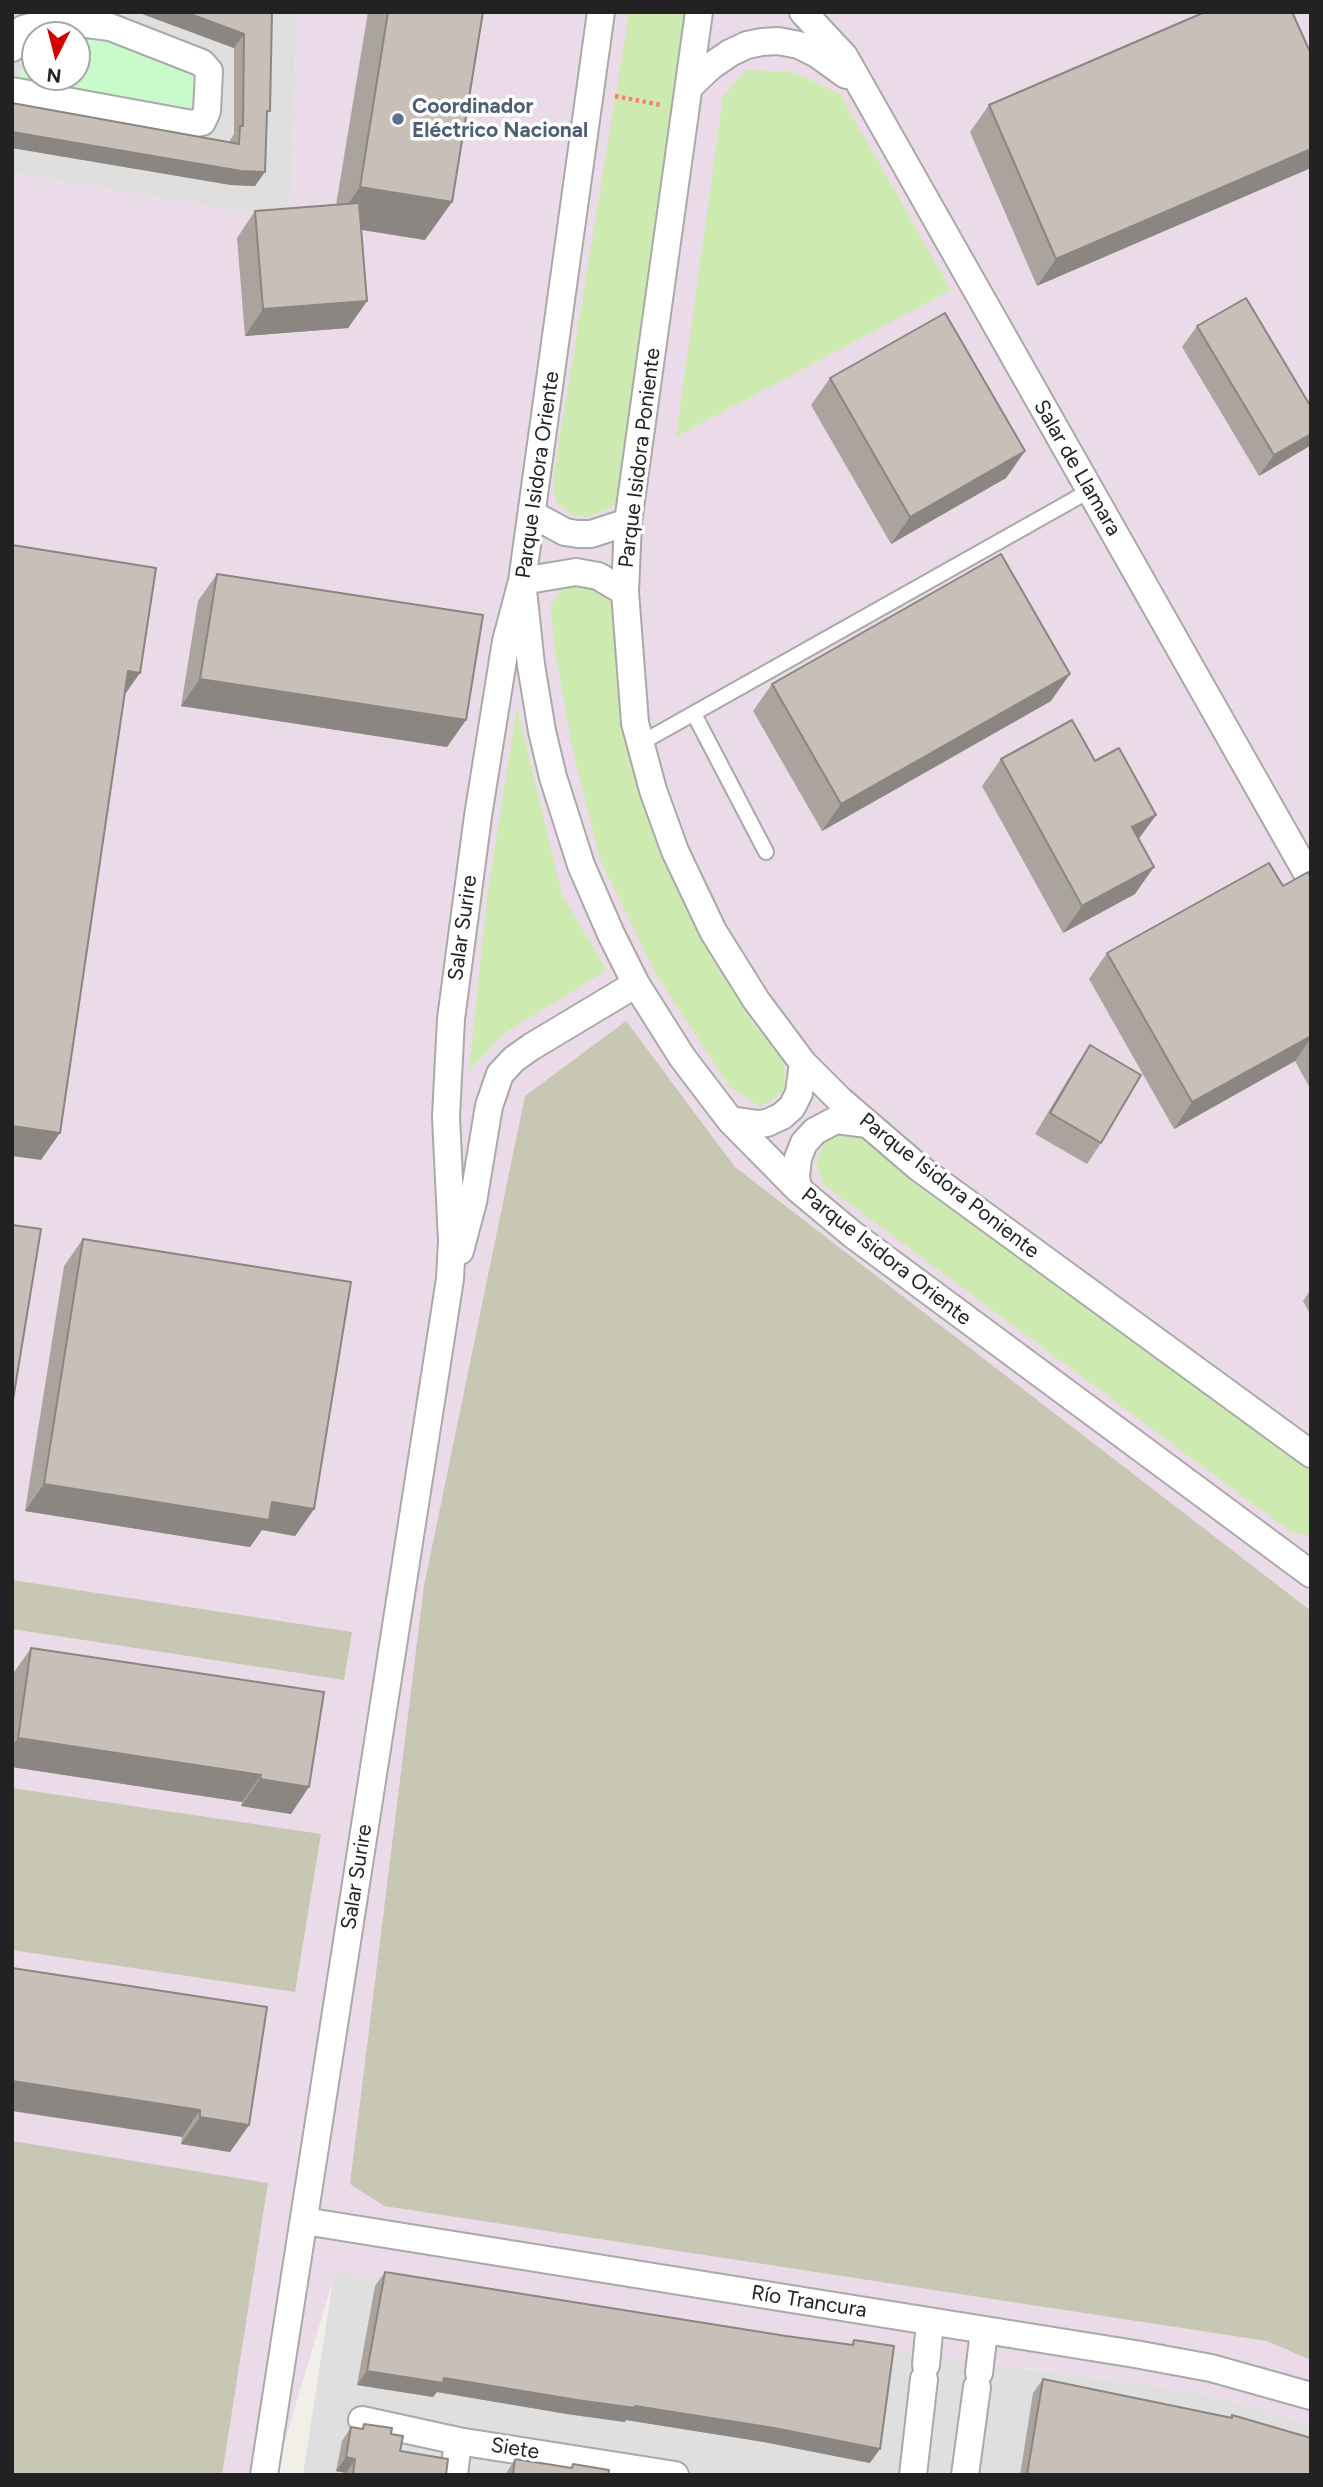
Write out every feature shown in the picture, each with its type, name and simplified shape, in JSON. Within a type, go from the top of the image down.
[{"type":"street","name":"Parque Isidora Oriente","points":[[601,12],[522,581],[531,665],[553,777],[581,865],[611,934],[636,984],[681,1057],[730,1120],[798,1189],[852,1234],[1311,1574]]},
{"type":"street","name":"Parque Isidora Poniente","points":[[699,12],[628,522],[625,592],[635,723],[653,790],[675,851],[697,900],[731,962],[756,1000],[803,1062],[840,1100],[918,1167],[1311,1454]]},
{"type":"street","name":"Salar de Llamara","points":[[803,12],[844,56],[1311,880]]},
{"type":"street","name":"Salar de Llamara","points":[[831,12],[840,27],[844,56]]},
{"type":"street","points":[[12,91],[192,124],[202,122],[207,111],[209,71],[202,63],[110,27],[56,20],[16,32]]},
{"type":"street","points":[[688,99],[711,66],[730,53],[747,45],[778,41],[799,45],[817,54],[858,84]]},
{"type":"street","points":[[532,514],[565,532],[578,534],[591,534],[628,522]]},
{"type":"street","points":[[522,581],[576,572],[598,576],[625,592]]},
{"type":"street","name":"Salar Surire","points":[[264,2475],[450,1279],[452,1241],[446,1117],[451,1019],[495,706],[506,641],[522,581]]},
{"type":"street","name":"Salar Surire","points":[[450,1279],[467,1226],[489,1106],[500,1074],[514,1059],[531,1047],[636,984]]},
{"type":"street","points":[[730,1120],[758,1124],[768,1123],[782,1116],[792,1107],[799,1093],[803,1062]]},
{"type":"street","points":[[798,1189],[798,1158],[804,1143],[815,1131],[836,1120],[867,1124]]},
{"type":"street","points":[[1283,1553],[1311,1556]]},
{"type":"street","name":"Río Trancura","points":[[304,2221],[1198,2365],[1311,2396]]},
{"type":"street","points":[[913,2475],[930,2322]]},
{"type":"street","points":[[965,2475],[984,2330]]},
{"type":"street","name":"Siete","points":[[362,2420],[613,2470],[675,2475]]},
{"type":"street","points":[[454,2475],[458,2441]]},
{"type":"lane","points":[[641,743],[1089,491]]},
{"type":"lane","points":[[694,714],[766,852]]},
{"type":"path","points":[[590,91],[688,99]]},
{"type":"shaded area","points":[[12,12],[297,12],[291,220],[12,173]]},
{"type":"shaded area","points":[[297,12],[1311,12],[1311,2425],[1222,2398],[1163,2387],[335,2273],[275,2475],[12,2475],[12,173],[291,220]]},
{"type":"shaded area","points":[[626,1021],[735,1167],[1311,1611],[1311,2360],[1267,2341],[384,2206],[350,2184],[424,1586],[525,1096]]},
{"type":"shaded area","points":[[12,1580],[352,1632],[344,1680],[12,1629]]},
{"type":"shaded area","points":[[12,1788],[321,1834],[295,1992],[12,1950]]},
{"type":"shaded area","points":[[12,2141],[268,2183],[222,2475],[12,2475]]},
{"type":"shaded area","points":[[346,2259],[1222,2398],[1311,2425],[1311,2475],[303,2475],[334,2273]]},
{"type":"green space","points":[[629,12],[686,12],[619,496],[611,507],[589,517],[573,515],[556,502],[553,481]]},
{"type":"green space","points":[[91,36],[190,71],[196,81],[193,106],[183,110],[83,91],[91,91]]},
{"type":"green space","points":[[746,70],[793,72],[840,94],[951,290],[676,437],[723,97]]},
{"type":"green space","points":[[564,587],[592,588],[610,597],[629,749],[660,854],[714,962],[758,1030],[784,1058],[785,1091],[761,1107],[730,1087],[657,976],[601,862],[571,743],[555,650],[550,606]]},
{"type":"green space","points":[[517,707],[562,895],[607,970],[505,1033],[469,1071],[488,891]]},
{"type":"green space","points":[[844,1133],[869,1137],[1311,1465],[1311,1535],[1292,1533],[823,1184],[816,1161],[825,1142]]},
{"type":"building","points":[[185,12],[272,12],[270,111],[267,111],[265,172],[241,171],[12,132],[12,103],[239,144],[240,126],[243,126],[244,34]]},
{"type":"building","name":"Coordinador Eléctrico Nacional","points":[[388,12],[483,12],[452,202],[360,187]]},
{"type":"building","points":[[1205,12],[1292,12],[1311,54],[1311,149],[1056,259],[989,105]]},
{"type":"building","points":[[359,203],[367,301],[263,309],[255,211]]},
{"type":"building","points":[[1246,298],[1311,407],[1311,434],[1274,455],[1197,326]]},
{"type":"building","points":[[945,313],[1025,451],[910,517],[830,378]]},
{"type":"building","points":[[12,545],[156,568],[140,673],[128,671],[60,1133],[12,1126]]},
{"type":"building","points":[[1001,554],[1070,674],[841,804],[772,684]]},
{"type":"building","points":[[217,574],[483,615],[466,720],[200,679]]},
{"type":"building","points":[[1072,720],[1095,761],[1119,748],[1156,815],[1132,827],[1154,867],[1082,906],[1001,759]]},
{"type":"building","points":[[1269,863],[1283,886],[1308,872],[1311,878],[1311,1036],[1192,1102],[1107,953]]},
{"type":"building","points":[[1090,1045],[1141,1075],[1101,1143],[1050,1113]]},
{"type":"building","points":[[12,1225],[41,1229],[12,1406]]},
{"type":"building","points":[[83,1239],[351,1282],[314,1509],[272,1502],[269,1520],[44,1484]]},
{"type":"building","points":[[31,1648],[324,1692],[309,1787],[260,1779],[261,1775],[18,1738]]},
{"type":"building","points":[[12,1968],[267,2007],[249,2125],[200,2117],[200,2110],[12,2081]]},
{"type":"building","points":[[385,2272],[786,2336],[853,2345],[854,2340],[894,2346],[880,2449],[774,2428],[635,2406],[577,2400],[444,2378],[443,2383],[367,2371]]},
{"type":"building","points":[[1043,2379],[1232,2418],[1232,2415],[1311,2438],[1311,2475],[1027,2475]]},
{"type":"building","points":[[364,2424],[392,2428],[391,2434],[403,2436],[400,2451],[448,2459],[446,2475],[353,2475],[355,2459],[346,2457],[351,2427],[363,2429]]},
{"type":"building","points":[[515,2459],[572,2468],[573,2464],[609,2470],[608,2475],[513,2475]]},
{"type":"place","name":"Coordinador Eléctrico Nacional","points":[[398,119]]}]
